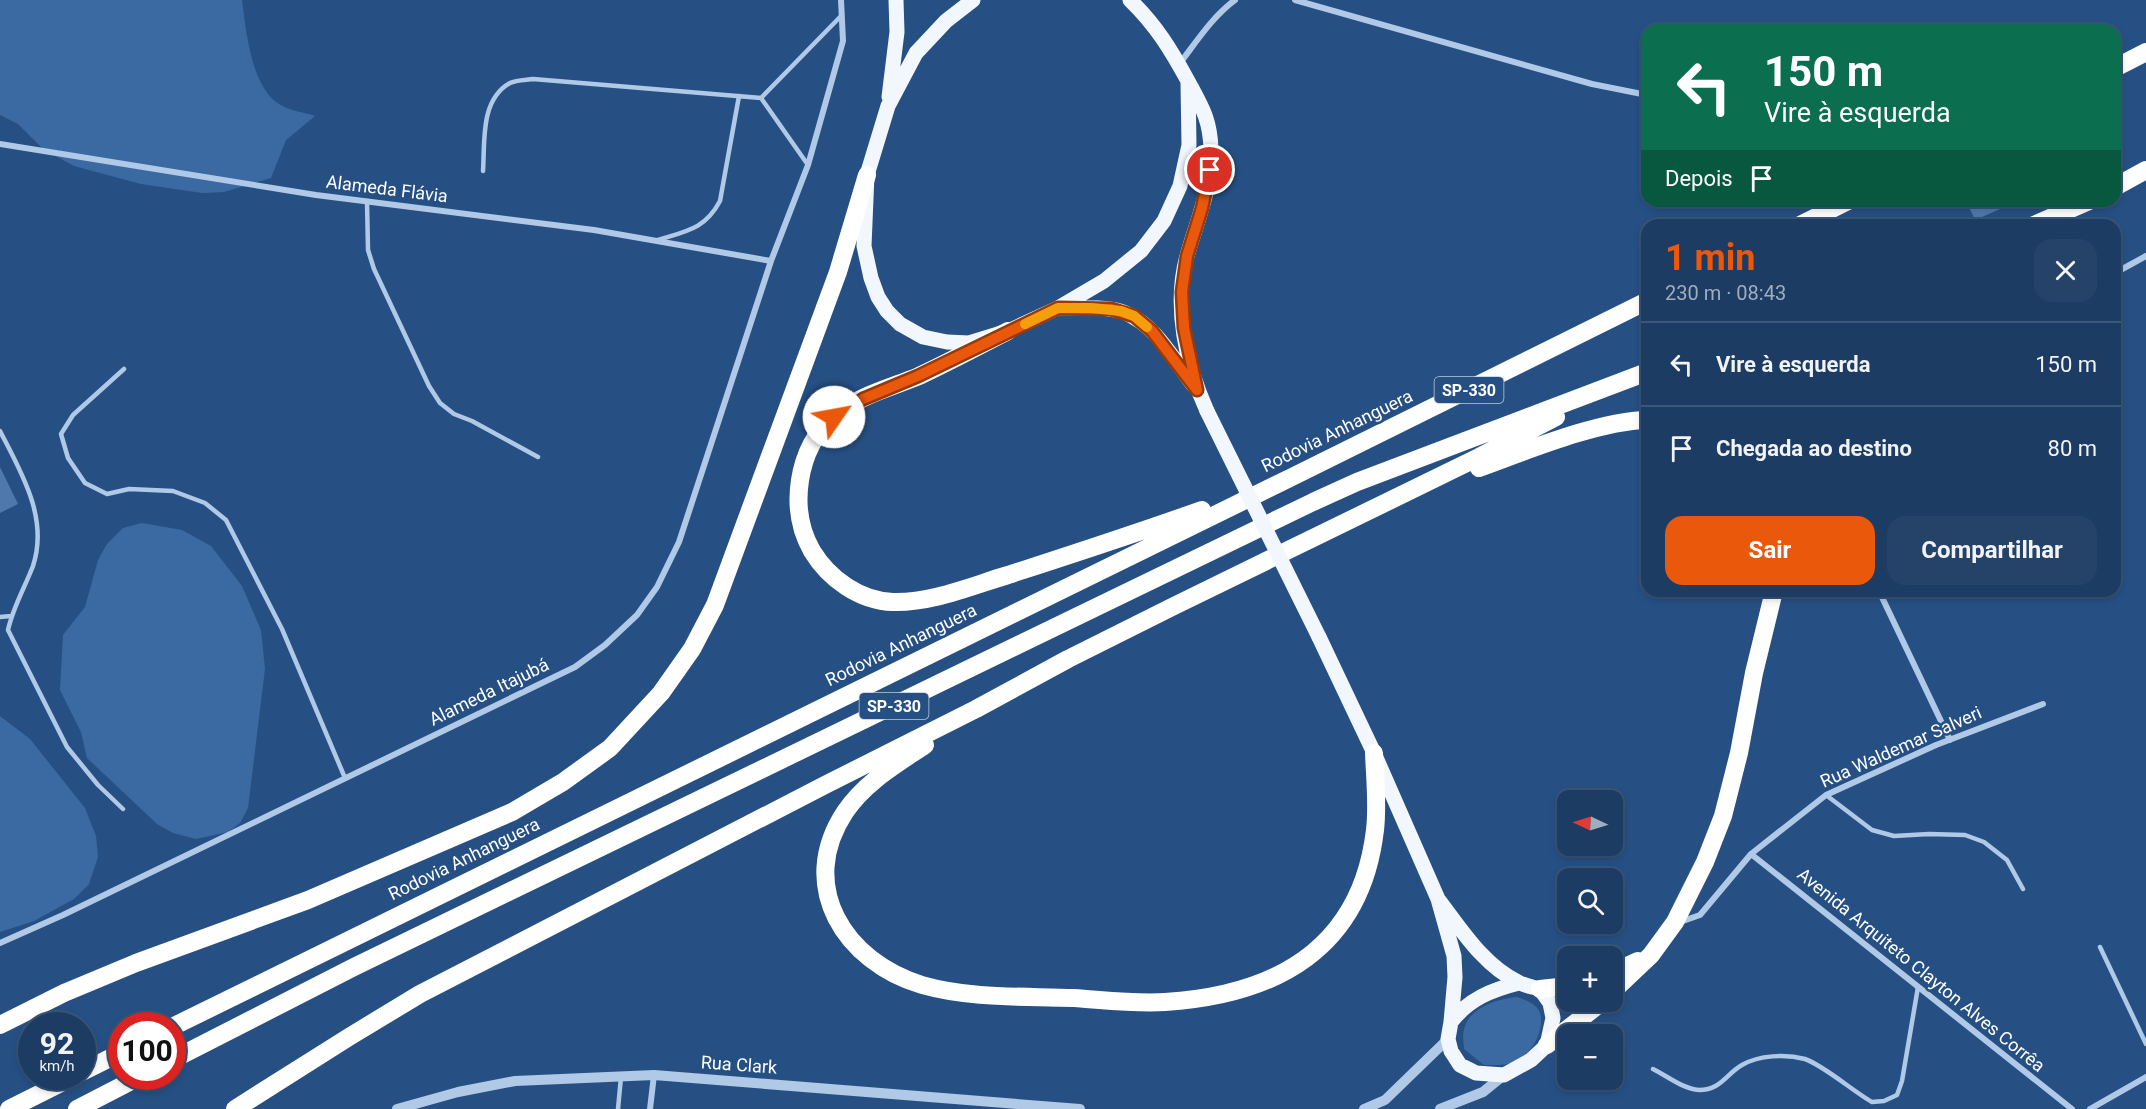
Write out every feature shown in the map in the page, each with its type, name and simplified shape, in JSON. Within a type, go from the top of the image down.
[{"type":"highway","points":[[2121,65],[2146,52]]},
{"type":"highway","points":[[2121,184],[2146,170]]},
{"type":"highway","points":[[0,1025],[74,989],[136,963],[308,900],[512,812],[563,782],[610,748],[661,693],[692,649],[715,605],[834,283],[867,175]]},
{"type":"highway","points":[[1812,219],[1836,207]]},
{"type":"highway","points":[[2048,219],[2075,207]]},
{"type":"highway","name":"Rodovia Anhanguera","points":[[186,1020],[1641,304]]},
{"type":"highway","points":[[1008,331],[928,371],[851,405],[825,425],[813,443],[800,482],[799,502],[802,527],[810,546],[823,566],[832,576],[853,591],[890,602],[911,602],[940,596],[1124,538],[1290,478]]},
{"type":"highway","name":"SP-330","points":[[186,1053],[354,967],[1312,502],[1368,478],[1641,374]]},
{"type":"highway","points":[[235,1109],[349,1036],[420,994],[1174,606],[1479,457],[1628,379]]},
{"type":"highway","points":[[1390,501],[1573,436],[1622,422],[1641,420]]},
{"type":"highway","points":[[1754,673],[1762,597]]},
{"type":"highway","points":[[1623,982],[1651,955],[1675,922],[1705,862],[1724,816],[1773,597]]},
{"type":"highway","points":[[976,709],[887,771],[867,786],[856,798],[846,811],[831,841],[825,876],[831,906],[840,925],[860,950],[877,964],[920,984],[980,995],[1163,1002],[1236,992],[1278,977],[1309,957],[1325,941],[1349,911],[1358,894],[1367,870],[1375,828],[1374,753]]},
{"type":"highway","points":[[1623,968],[1651,955]]},
{"type":"highway","points":[[1540,989],[1557,987]]},
{"type":"highway","points":[[1547,1045],[1589,1012]]},
{"type":"highway","points":[[9,1109],[47,1090]]},
{"type":"highway","points":[[77,1109],[114,1090]]},
{"type":"main road","points":[[896,0],[897,32],[888,106],[867,175],[864,246],[871,278],[878,297],[887,311],[900,324],[923,337],[947,342],[969,343],[1008,331],[1058,308],[1104,281],[1141,251],[1164,221],[1180,186],[1190,145],[1188,82]]},
{"type":"main road","points":[[888,106],[916,53],[945,21],[973,0]]},
{"type":"main road","points":[[1130,0],[1163,37],[1180,63],[1208,122],[1211,152],[1207,188],[1187,256],[1182,292],[1184,328],[1197,390]]},
{"type":"main road","points":[[1058,308],[1111,309],[1134,316],[1152,331],[1197,390],[1374,753],[1438,899],[1454,956],[1455,977],[1448,1039],[1451,1051],[1460,1065],[1476,1073],[1504,1076],[1531,1060],[1547,1045],[1553,1018],[1550,1003],[1540,989],[1519,983],[1493,965],[1472,944],[1438,899]]},
{"type":"main road","points":[[1451,1022],[1476,999],[1497,989],[1519,983]]},
{"type":"street","name":"Alameda Itajubá","points":[[0,943],[63,915],[575,667],[605,645],[637,615],[657,587],[679,542],[771,261],[808,165],[843,41],[841,0]]},
{"type":"street","points":[[1180,63],[1205,30],[1235,0]]},
{"type":"street","points":[[1295,0],[1592,84],[1641,94]]},
{"type":"street","name":"Alameda Flávia","points":[[0,144],[316,195],[658,240],[771,261]]},
{"type":"street","points":[[2121,270],[2146,256]]},
{"type":"street","points":[[1883,597],[1950,740]]},
{"type":"street","name":"Rua Waldemar Salveri","points":[[1675,922],[1683,922],[1700,915],[1751,854],[1826,795],[1950,740],[2043,704]]},
{"type":"street","name":"Avenida Arquiteto Clayton Alves Corrêa","points":[[1751,854],[2072,1109]]},
{"type":"street","points":[[1364,1109],[1385,1100],[1448,1039]]},
{"type":"street","points":[[650,1109],[654,1075]]},
{"type":"street","name":"Rua Clark","points":[[397,1109],[458,1092],[515,1081],[654,1075],[1080,1109]]},
{"type":"street","points":[[1440,1109],[1483,1092],[1504,1076]]},
{"type":"street","points":[[2090,1109],[2146,1077]]},
{"type":"lane","points":[[761,98],[843,14]]},
{"type":"lane","points":[[483,171],[487,114],[496,94],[512,82],[533,79],[761,98],[808,165]]},
{"type":"lane","points":[[658,240],[704,223],[720,201],[739,96]]},
{"type":"lane","points":[[368,201],[368,250],[374,270],[429,386],[440,404],[454,414],[538,457]]},
{"type":"lane","points":[[124,369],[73,415],[61,434],[68,458],[85,483],[107,494],[129,489],[174,491],[205,503],[226,520],[282,628],[345,778]]},
{"type":"lane","points":[[0,431],[25,480],[36,512],[38,541],[33,564],[11,616],[8,630],[67,747],[98,785],[123,809]]},
{"type":"lane","points":[[0,617],[11,616]]},
{"type":"lane","points":[[1826,795],[1872,830],[1894,836],[1965,835],[1984,842],[2007,860],[2023,889]]},
{"type":"lane","points":[[2100,946],[2146,1044]]},
{"type":"lane","points":[[1653,1069],[1684,1086],[1699,1090],[1718,1086],[1741,1065],[1750,1061],[1784,1056],[1806,1060],[1872,1102],[1884,1101],[1897,1095],[1902,1082],[1918,987]]},
{"type":"lane","points":[[618,1109],[621,1077]]},
{"type":"shaded area","points":[[0,0],[242,0],[252,57],[262,85],[279,104],[315,116],[286,140],[271,178],[224,192],[202,193],[141,184],[74,166],[43,149],[18,124],[0,115]]},
{"type":"shaded area","points":[[142,523],[182,530],[211,546],[242,586],[261,630],[265,669],[248,808],[240,823],[228,832],[196,839],[173,833],[157,824],[87,758],[81,732],[60,690],[63,635],[85,607],[98,560],[107,544],[123,528]]},
{"type":"shaded area","points":[[0,716],[30,739],[85,808],[96,836],[98,857],[89,884],[74,899],[34,921],[0,932]]},
{"type":"shaded area","points":[[1517,997],[1533,1004],[1540,1013],[1541,1026],[1536,1040],[1528,1053],[1513,1063],[1484,1065],[1464,1049],[1463,1035],[1467,1022],[1477,1010],[1484,1006]]},
{"type":"building","points":[[1969,207],[2005,207],[1977,219],[1975,219]]},
{"type":"building","points":[[0,467],[18,504],[0,513]]},
{"type":"slow traffic","points":[[1025,324],[1058,308],[1091,308],[1121,311],[1134,316],[1147,327]]},
{"type":"route","points":[[834,417],[863,399],[918,376],[1058,308],[1111,309],[1134,316],[1152,331],[1197,390],[1184,328],[1182,292],[1187,256],[1202,208],[1210,170]]}]
